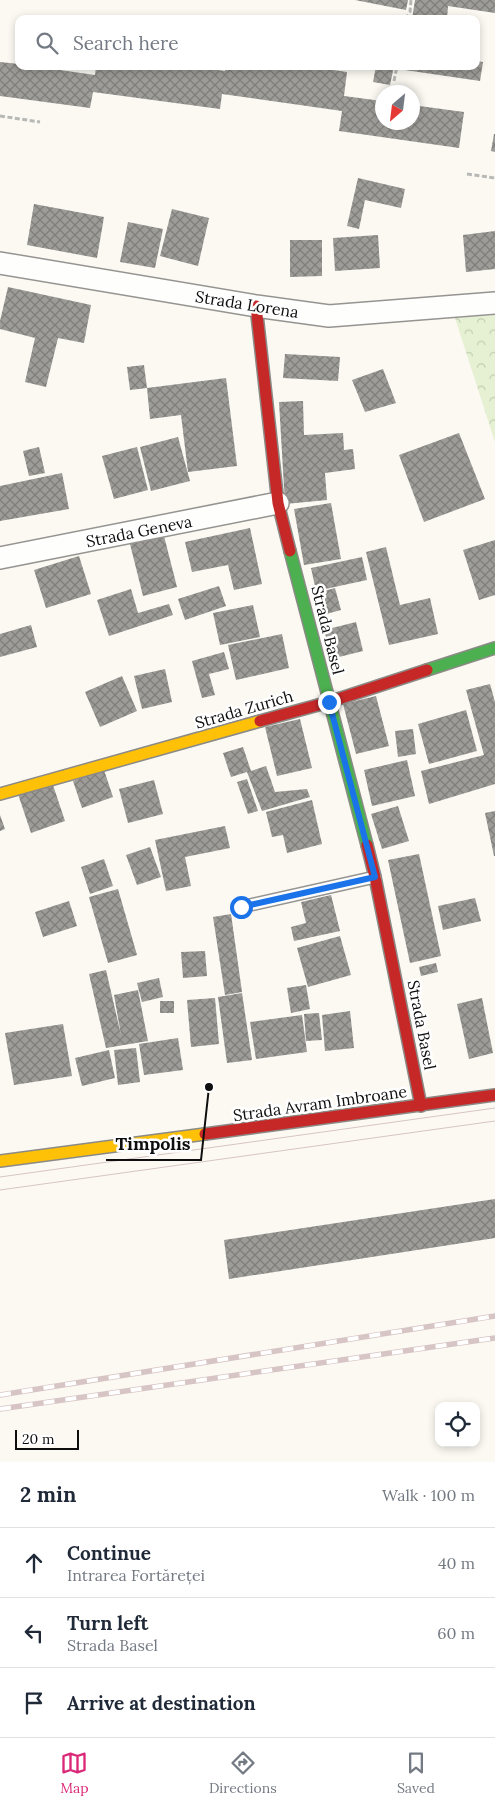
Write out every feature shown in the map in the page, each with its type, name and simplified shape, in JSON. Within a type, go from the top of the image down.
[{"type":"street","name":"Strada Lorena","points":[[0,264],[256,306],[329,316],[495,303]]},
{"type":"street","name":"Strada Basel","points":[[256,306],[278,503],[375,877],[421,1106]]},
{"type":"street","name":"Strada Geneva","points":[[0,558],[278,503]]},
{"type":"street","name":"Strada Zurich","points":[[0,794],[329,702],[495,648]]},
{"type":"street","name":"Strada Avram Imbroane","points":[[0,1161],[495,1095]]},
{"type":"lane","points":[[241,907],[375,877]]},
{"type":"path","points":[[408,15],[411,0]]},
{"type":"path","points":[[394,82],[396,70]]},
{"type":"path","points":[[0,116],[40,122]]},
{"type":"path","points":[[467,174],[495,178]]},
{"type":"green space","points":[[495,315],[495,442],[455,318]]},
{"type":"building","points":[[355,0],[408,0],[406,10]]},
{"type":"building","points":[[415,0],[495,0],[495,13],[448,6],[447,15],[413,15]]},
{"type":"building","points":[[0,62],[15,64],[15,70],[60,70],[95,75],[96,70],[334,70],[347,72],[344,96],[375,100],[375,130],[420,130],[420,106],[464,112],[459,148],[339,131],[342,111],[222,94],[220,109],[93,92],[90,108],[0,96]]},
{"type":"building","points":[[480,62],[483,62],[480,81],[405,70],[480,70]]},
{"type":"building","points":[[375,70],[393,70],[390,85],[373,82]]},
{"type":"building","points":[[495,134],[495,152],[491,151]]},
{"type":"building","points":[[358,178],[405,189],[401,208],[365,200],[359,229],[347,226]]},
{"type":"building","points":[[34,204],[104,217],[97,258],[27,245]]},
{"type":"building","points":[[172,209],[209,218],[198,266],[160,256]]},
{"type":"building","points":[[128,222],[163,229],[155,268],[120,262]]},
{"type":"building","points":[[495,231],[495,269],[466,272],[463,235]]},
{"type":"building","points":[[378,235],[380,268],[335,271],[333,238]]},
{"type":"building","points":[[290,240],[322,240],[322,276],[290,277]]},
{"type":"building","points":[[8,287],[91,305],[84,343],[58,338],[46,387],[25,382],[35,338],[0,329]]},
{"type":"building","points":[[285,354],[340,357],[338,381],[283,378]]},
{"type":"building","points":[[144,365],[147,388],[130,390],[127,367]]},
{"type":"building","points":[[383,369],[396,403],[365,412],[352,380]]},
{"type":"building","points":[[226,378],[237,466],[188,472],[181,415],[150,419],[147,388]]},
{"type":"building","points":[[303,401],[304,435],[343,433],[344,450],[353,449],[355,469],[325,473],[327,500],[285,504],[279,402]]},
{"type":"building","points":[[459,433],[485,499],[424,522],[399,455]]},
{"type":"building","points":[[178,437],[190,481],[151,491],[140,447]]},
{"type":"building","points":[[39,447],[45,473],[29,476],[23,451]]},
{"type":"building","points":[[137,447],[148,490],[114,499],[102,456]]},
{"type":"building","points":[[62,473],[69,509],[0,521],[0,486]]},
{"type":"building","points":[[331,503],[341,559],[304,565],[294,509]]},
{"type":"building","points":[[250,528],[262,584],[234,590],[228,565],[192,572],[185,542]]},
{"type":"building","points":[[164,536],[177,587],[143,596],[130,544]]},
{"type":"building","points":[[495,540],[495,595],[479,600],[463,550]]},
{"type":"building","points":[[386,547],[400,605],[430,598],[438,634],[389,645],[366,552]]},
{"type":"building","points":[[79,556],[91,594],[46,608],[34,570]]},
{"type":"building","points":[[362,557],[367,580],[316,591],[311,568]]},
{"type":"building","points":[[219,586],[226,606],[185,620],[178,599]]},
{"type":"building","points":[[335,588],[341,610],[319,616],[313,594]]},
{"type":"building","points":[[131,589],[138,613],[169,604],[173,615],[109,636],[97,600]]},
{"type":"building","points":[[253,605],[260,637],[220,645],[213,613]]},
{"type":"building","points":[[356,622],[363,651],[331,659],[324,630]]},
{"type":"building","points":[[31,625],[37,647],[0,657],[0,634]]},
{"type":"building","points":[[282,634],[289,668],[236,680],[228,645]]},
{"type":"building","points":[[224,652],[229,669],[209,674],[215,695],[202,698],[192,661]]},
{"type":"building","points":[[165,669],[172,702],[142,709],[134,676]]},
{"type":"building","points":[[122,676],[137,711],[100,727],[85,692]]},
{"type":"building","points":[[490,684],[495,702],[495,784],[429,804],[421,771],[484,755],[466,690]]},
{"type":"building","points":[[376,696],[389,746],[356,754],[343,704]]},
{"type":"building","points":[[466,710],[477,751],[429,764],[418,724]]},
{"type":"building","points":[[300,719],[312,768],[277,776],[265,727]]},
{"type":"building","points":[[413,729],[416,754],[398,757],[395,731]]},
{"type":"building","points":[[243,747],[251,771],[266,766],[275,792],[307,789],[310,797],[262,811],[247,772],[231,777],[223,753]]},
{"type":"building","points":[[407,760],[415,796],[372,806],[364,770]]},
{"type":"building","points":[[104,770],[113,797],[82,808],[73,781]]},
{"type":"building","points":[[247,779],[258,811],[248,814],[237,782]]},
{"type":"building","points":[[154,780],[163,814],[128,823],[119,789]]},
{"type":"building","points":[[52,782],[65,821],[31,833],[18,794]]},
{"type":"building","points":[[312,800],[322,844],[287,853],[283,835],[272,837],[266,812]]},
{"type":"building","points":[[398,806],[409,841],[382,849],[371,814]]},
{"type":"building","points":[[495,811],[495,856],[494,856],[485,813]]},
{"type":"building","points":[[0,815],[5,829],[0,831]]},
{"type":"building","points":[[225,826],[230,848],[185,857],[191,886],[166,891],[155,840]]},
{"type":"building","points":[[150,847],[161,877],[137,885],[126,855]]},
{"type":"building","points":[[419,854],[441,956],[410,963],[388,860]]},
{"type":"building","points":[[104,859],[113,886],[90,894],[81,867]]},
{"type":"building","points":[[118,889],[137,955],[108,963],[89,897]]},
{"type":"building","points":[[331,895],[340,931],[294,941],[291,927],[306,923],[301,902]]},
{"type":"building","points":[[475,898],[481,921],[443,930],[438,906]]},
{"type":"building","points":[[69,901],[77,926],[43,937],[35,912]]},
{"type":"building","points":[[231,914],[242,992],[225,995],[213,917]]},
{"type":"building","points":[[340,936],[351,975],[308,987],[297,948]]},
{"type":"building","points":[[205,951],[207,976],[183,978],[181,952]]},
{"type":"building","points":[[436,963],[438,972],[421,976],[419,967]]},
{"type":"building","points":[[106,970],[121,1035],[114,995],[138,990],[148,1041],[106,1048],[89,974]]},
{"type":"building","points":[[159,978],[163,997],[142,1002],[137,983]]},
{"type":"building","points":[[306,985],[310,1009],[291,1013],[287,988]]},
{"type":"building","points":[[242,993],[252,1060],[227,1063],[218,997]]},
{"type":"building","points":[[215,998],[219,1044],[191,1047],[187,1000]]},
{"type":"building","points":[[482,998],[493,1053],[469,1059],[457,1004]]},
{"type":"building","points":[[160,1001],[174,1001],[174,1013],[160,1013]]},
{"type":"building","points":[[350,1011],[354,1048],[325,1051],[322,1015]]},
{"type":"building","points":[[319,1013],[322,1040],[306,1041],[304,1014]]},
{"type":"building","points":[[302,1015],[307,1052],[256,1059],[250,1022]]},
{"type":"building","points":[[63,1024],[72,1076],[14,1085],[5,1033]]},
{"type":"building","points":[[178,1038],[183,1070],[144,1075],[139,1044]]},
{"type":"building","points":[[136,1048],[140,1082],[118,1085],[114,1050]]},
{"type":"building","points":[[109,1050],[115,1078],[82,1086],[75,1058]]},
{"type":"building","points":[[495,1199],[495,1238],[229,1279],[224,1240]]},
{"type":"tram line","points":[[0,1177],[495,1108]]},
{"type":"tram line","points":[[0,1190],[495,1121]]},
{"type":"railway","points":[[0,1395],[495,1316]]},
{"type":"railway","points":[[0,1409],[495,1338]]},
{"type":"traffic: fast","points":[[290,551],[367,845]]},
{"type":"traffic: fast","points":[[427,670],[495,648]]},
{"type":"traffic: slow","points":[[0,794],[260,721]]},
{"type":"traffic: slow","points":[[0,1161],[205,1134]]},
{"type":"traffic: jam","points":[[256,306],[278,503],[290,551]]},
{"type":"traffic: jam","points":[[260,721],[329,702],[427,670]]},
{"type":"traffic: jam","points":[[367,845],[421,1106]]},
{"type":"traffic: jam","points":[[205,1134],[495,1095]]},
{"type":"place","name":"Timpolis","points":[[209,1087]]},
{"type":"route","points":[[241,907],[375,877],[329,702]]}]
